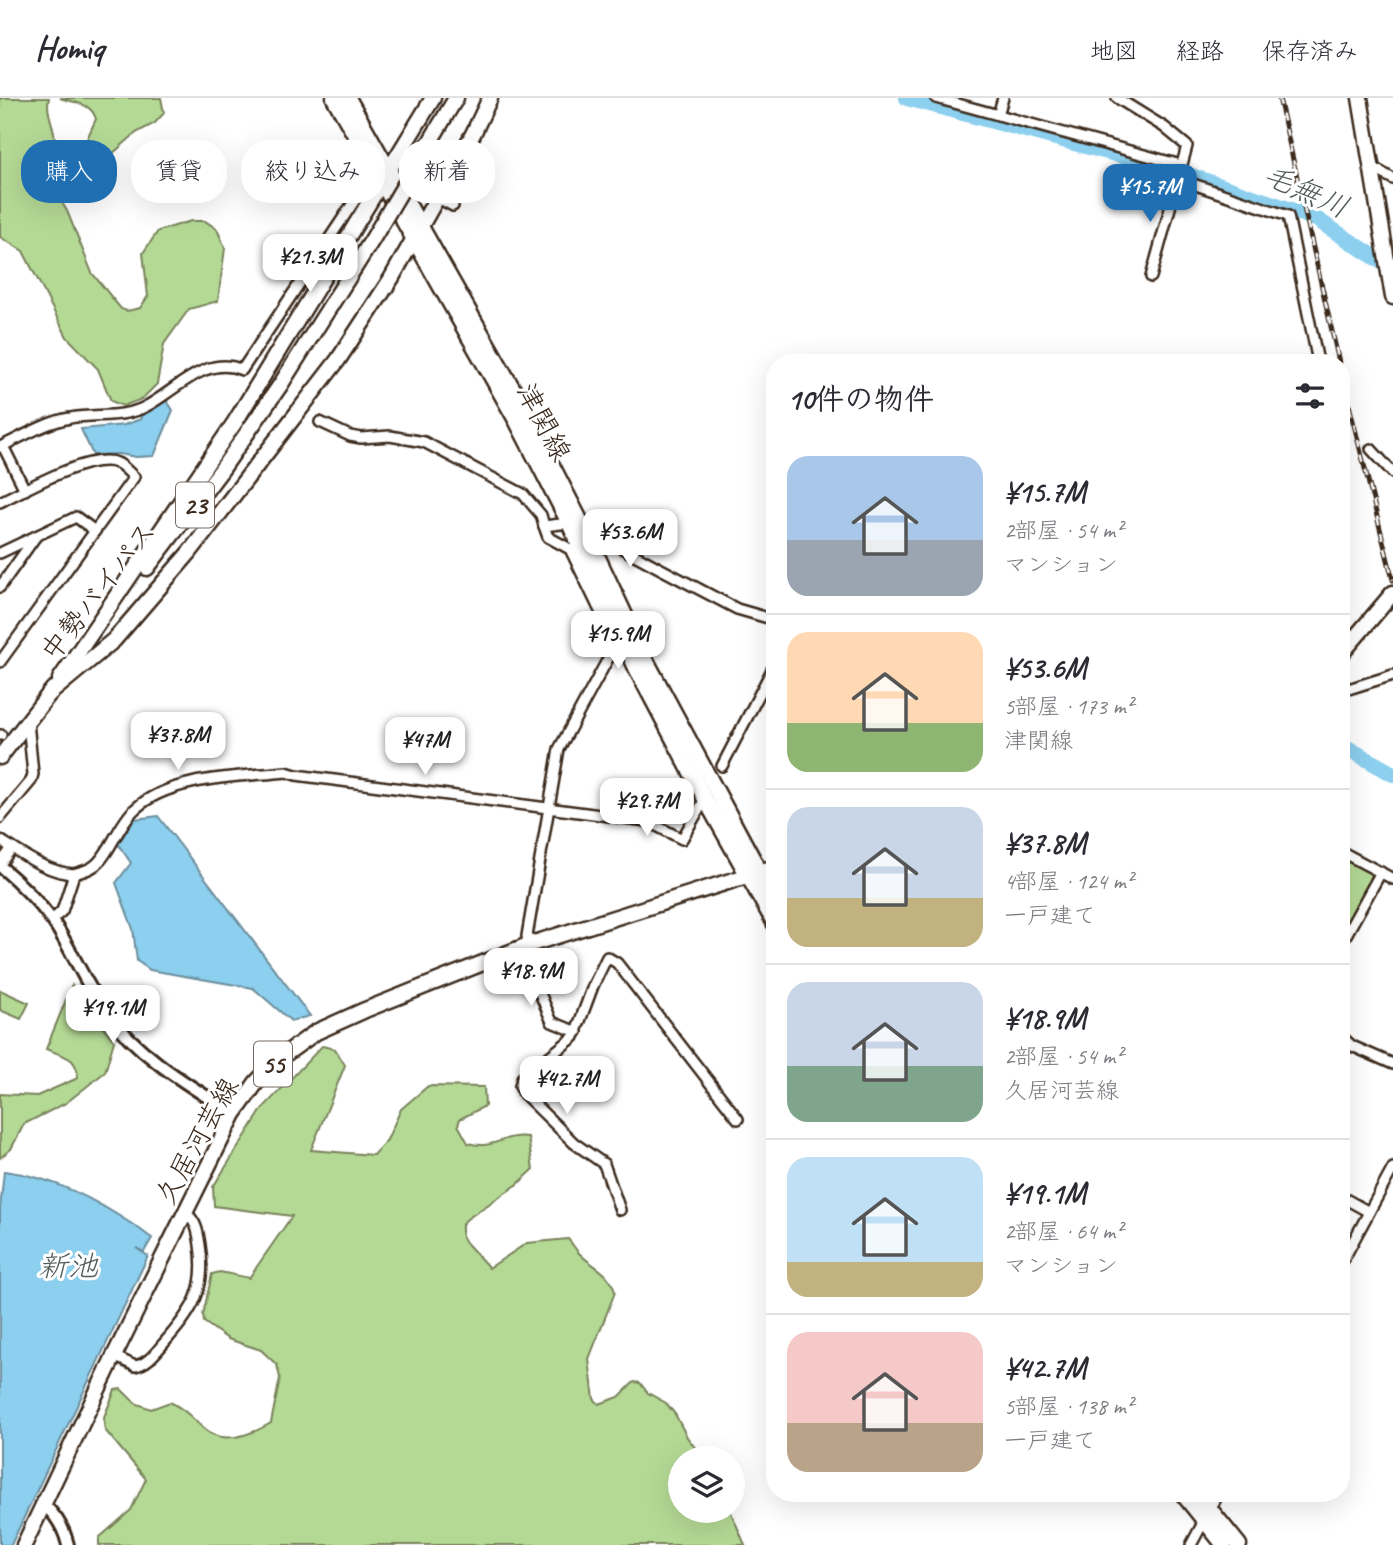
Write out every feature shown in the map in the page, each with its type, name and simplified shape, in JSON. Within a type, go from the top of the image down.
[{"type":"main road","name":"津関線","points":[[334,98],[358,140]]},
{"type":"main road","name":"津関線","points":[[348,98],[386,177],[417,232],[513,389],[584,528],[646,662],[766,903]]},
{"type":"main road","points":[[49,694],[208,463],[433,98]]},
{"type":"main road","name":"中勢バイパス","points":[[0,757],[222,469],[281,384],[372,240],[456,98]]},
{"type":"main road","points":[[468,140],[490,98]]},
{"type":"main road","points":[[1360,98],[1389,258],[1388,274],[1393,297]]},
{"type":"main road","points":[[49,694],[114,639],[189,553],[338,360],[391,279],[435,203]]},
{"type":"main road","name":"津関線","points":[[417,232],[569,523],[637,670],[705,799],[766,889]]},
{"type":"main road","points":[[1350,644],[1393,593]]},
{"type":"main road","name":"久居河芸線","points":[[24,1545],[234,1114],[256,1083],[277,1060],[316,1032],[525,946],[766,870]]},
{"type":"main road","points":[[1192,1502],[1239,1545]]},
{"type":"main road","points":[[1201,1502],[1224,1545]]},
{"type":"street","points":[[936,98],[1180,172],[1288,216],[1316,354]]},
{"type":"street","points":[[998,115],[1003,98]]},
{"type":"street","points":[[1117,98],[1182,141],[1187,150],[1151,277]]},
{"type":"street","points":[[1373,167],[1393,179]]},
{"type":"street","points":[[25,490],[2,447],[66,418],[120,415],[144,407],[209,367],[224,364],[242,370],[353,203]]},
{"type":"street","points":[[447,203],[453,206]]},
{"type":"street","points":[[320,422],[350,436],[390,436],[424,442],[523,494],[541,515],[548,537],[569,549],[616,644],[559,749],[525,946],[552,1021],[577,1032]]},
{"type":"street","points":[[1371,449],[1393,473]]},
{"type":"street","points":[[0,502],[70,469],[92,463],[116,462],[134,477],[0,662]]},
{"type":"street","points":[[0,553],[76,517],[95,531]]},
{"type":"street","points":[[544,526],[569,523],[584,528],[607,529],[622,548],[737,608],[766,617]]},
{"type":"street","points":[[0,587],[36,536]]},
{"type":"street","points":[[1350,688],[1393,675]]},
{"type":"street","points":[[722,766],[766,681]]},
{"type":"street","points":[[0,818],[31,781],[33,774],[28,722]]},
{"type":"street","points":[[0,840],[30,858],[64,873],[74,874],[94,866],[124,821],[136,807],[153,795],[203,780],[286,772],[649,822],[682,839],[705,799]]},
{"type":"street","points":[[12,848],[0,865],[26,889],[52,920],[92,991],[116,1024],[154,1061],[234,1114]]},
{"type":"street","points":[[1350,856],[1393,879]]},
{"type":"street","points":[[1350,928],[1381,872]]},
{"type":"street","points":[[52,920],[62,911],[74,874]]},
{"type":"street","points":[[620,1210],[604,1164],[574,1143],[523,1093],[520,1086],[522,1078],[574,1037],[608,955],[738,1119]]},
{"type":"street","points":[[1350,1044],[1393,1065]]},
{"type":"street","points":[[1350,1247],[1393,1168]]},
{"type":"street","points":[[1350,1202],[1369,1212]]},
{"type":"street","points":[[114,1356],[135,1366],[145,1363],[168,1339],[195,1302],[202,1280],[202,1263],[196,1224],[184,1212]]},
{"type":"street","points":[[1191,1545],[1214,1502]]},
{"type":"street","points":[[44,1504],[60,1522],[68,1545]]},
{"type":"green space","points":[[0,98],[49,98],[55,140],[21,140],[21,203],[62,203],[92,273],[121,309],[127,311],[140,308],[148,296],[143,253],[158,231],[191,221],[205,221],[217,229],[225,248],[218,301],[189,309],[164,344],[157,384],[142,399],[123,406],[111,401],[98,369],[67,337],[23,251],[0,237]]},
{"type":"green space","points":[[60,98],[161,98],[164,113],[155,123],[136,133],[117,150],[117,140],[86,140],[96,119],[90,109]]},
{"type":"green space","points":[[1350,861],[1370,871],[1371,878],[1350,918]]},
{"type":"green space","points":[[72,985],[114,1041],[105,1072],[66,1103],[24,1124],[11,1149],[0,1158],[0,1094],[37,1096],[78,1078],[72,1061],[46,1049]]},
{"type":"green space","points":[[0,990],[29,1003],[21,1019],[0,1010]]},
{"type":"green space","points":[[322,1046],[335,1049],[345,1065],[311,1150],[373,1155],[387,1140],[401,1109],[428,1086],[484,1087],[485,1106],[460,1119],[458,1125],[468,1143],[485,1145],[512,1137],[528,1137],[533,1170],[518,1184],[467,1219],[462,1224],[462,1238],[489,1268],[527,1243],[568,1239],[584,1258],[605,1274],[615,1292],[589,1359],[594,1399],[599,1404],[619,1397],[634,1382],[640,1383],[648,1393],[666,1403],[694,1446],[668,1446],[668,1523],[736,1523],[745,1545],[99,1545],[99,1538],[131,1510],[146,1479],[105,1430],[104,1417],[115,1390],[121,1389],[135,1403],[151,1409],[170,1402],[185,1411],[204,1429],[220,1437],[247,1434],[271,1423],[280,1378],[277,1365],[261,1350],[228,1339],[204,1322],[203,1315],[212,1274],[220,1272],[249,1278],[292,1216],[214,1206],[213,1187],[263,1108]]},
{"type":"water","points":[[167,401],[173,410],[154,456],[93,455],[81,429],[124,425],[141,419],[140,414]]},
{"type":"water","points":[[158,816],[310,1016],[291,1021],[253,988],[150,970],[137,961],[133,929],[116,883],[131,863],[118,844],[135,819]]},
{"type":"water","name":"新池","points":[[4,1171],[39,1178],[72,1191],[104,1207],[152,1238],[144,1252],[136,1248],[148,1256],[11,1545],[0,1545],[0,1209]]},
{"type":"waterway","name":"毛無川","points":[[907,98],[1171,169],[1294,211],[1316,219],[1393,269]]},
{"type":"waterway","points":[[1350,750],[1393,774]]},
{"type":"railway","points":[[1279,98],[1337,354]]},
{"type":"railway","points":[[1350,409],[1393,580]]}]
